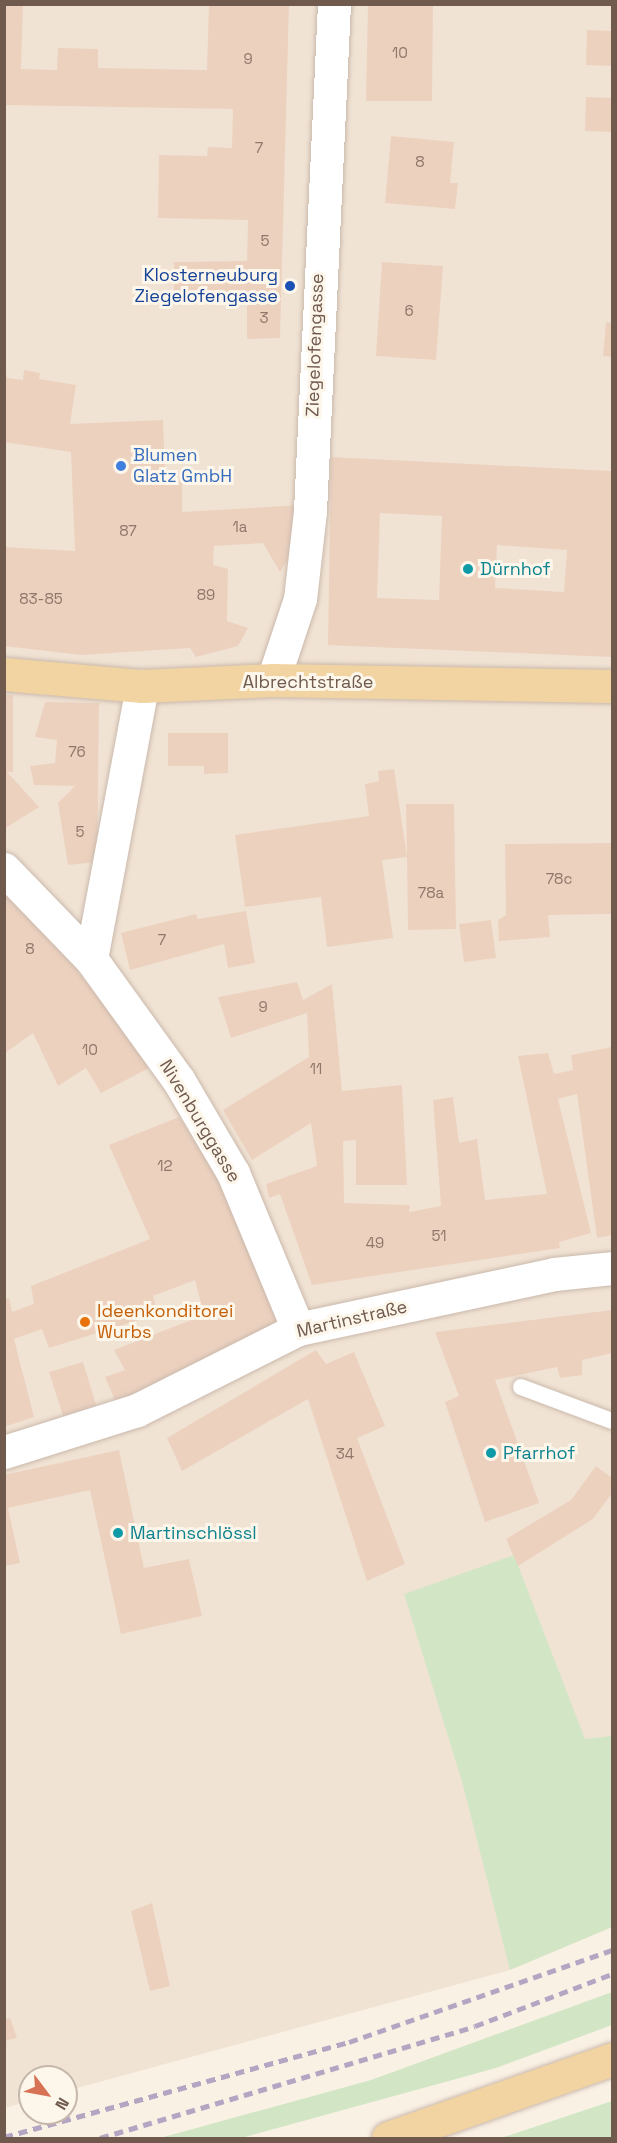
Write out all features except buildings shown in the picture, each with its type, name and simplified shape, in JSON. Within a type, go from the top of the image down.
[{"type":"main road","name":"Albrechtstraße","points":[[4,674],[142,686],[273,680],[612,686]]},
{"type":"main road","points":[[388,2139],[612,2059]]},
{"type":"street","name":"Ziegelofengasse","points":[[273,680],[300,599],[310,511],[333,4]]},
{"type":"street","points":[[91,959],[142,686]]},
{"type":"street","name":"Nivenburggasse","points":[[4,869],[91,959],[180,1081],[233,1173],[298,1329]]},
{"type":"street","name":"Martinstraße","points":[[4,1452],[137,1410],[298,1329],[554,1274],[612,1268]]},
{"type":"lane","points":[[521,1387],[612,1420]]},
{"type":"shaded area","points":[[5,5],[612,5],[612,1927],[510,1970],[78,2088],[78,2065],[18,2065],[18,2104],[5,2108]]},
{"type":"green space","points":[[514,1555],[585,1739],[612,1736],[612,1927],[510,1970],[463,1785],[404,1594]]},
{"type":"green space","points":[[612,1992],[612,2025],[496,2068],[241,2138],[160,2138],[371,2080]]},
{"type":"green space","points":[[612,2101],[612,2138],[501,2138]]},
{"type":"railway","points":[[4,2137],[349,2042],[612,1950]]},
{"type":"railway","points":[[100,2138],[475,2026],[612,1974]]},
{"type":"place","name":"Klosterneuburg Ziegelofengasse","points":[[290,286]]},
{"type":"place","name":"Blumen Glatz GmbH","points":[[121,466]]},
{"type":"place","name":"Dürnhof","points":[[468,569]]},
{"type":"place","name":"Ideenkonditorei Wurbs","points":[[85,1322]]},
{"type":"place","name":"Pfarrhof","points":[[491,1453]]},
{"type":"place","name":"Martinschlössl","points":[[118,1533]]}]
